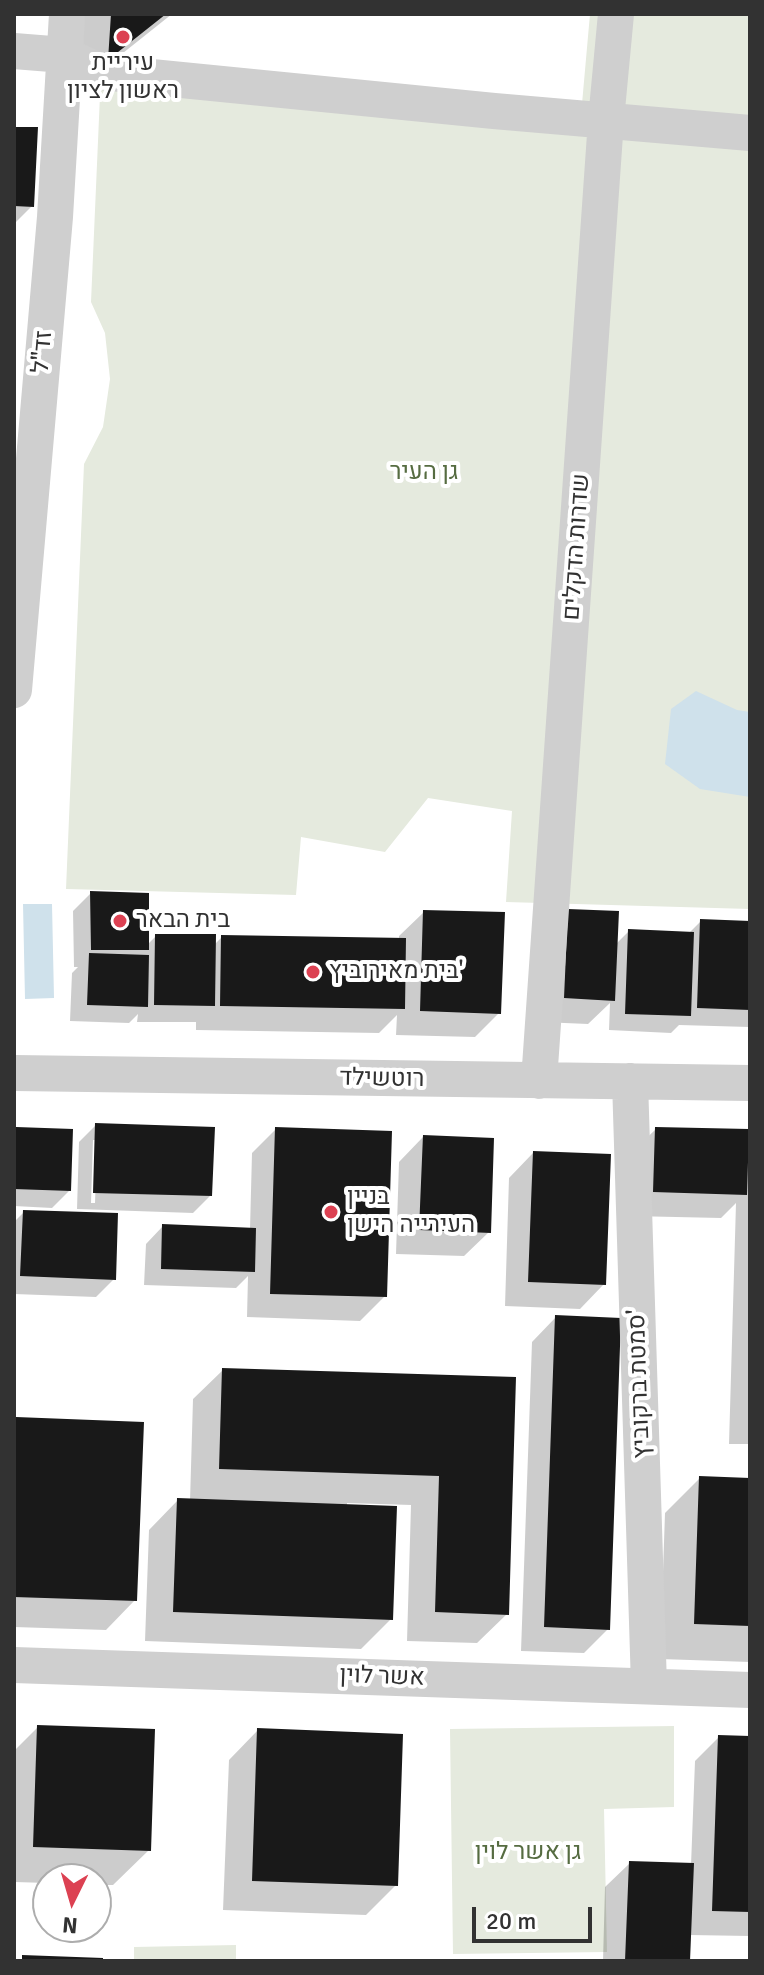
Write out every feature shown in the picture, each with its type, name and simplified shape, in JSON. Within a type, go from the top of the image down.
[{"type":"street","name":"זד\"ל","points":[[14,690],[55,217],[67,14]]},
{"type":"street","name":"שדרות הדקלים","points":[[539,1081],[616,14]]},
{"type":"street","points":[[14,51],[64,55],[101,72],[750,133]]},
{"type":"street","name":"רוטשילד","points":[[14,1073],[750,1083]]},
{"type":"street","name":"סמטת ברקוביץ'","points":[[630,1081],[649,1686]]},
{"type":"street","name":"אשר לוין","points":[[14,1665],[750,1690]]},
{"type":"green space","name":"גן העיר","points":[[590,14],[750,14],[750,909],[506,902],[512,811],[428,798],[385,852],[301,837],[296,895],[66,889],[84,464],[103,427],[110,379],[105,333],[91,302],[101,72],[581,115]]},
{"type":"green space","name":"גן אשר לוין","points":[[674,1726],[674,1807],[604,1809],[607,1952],[453,1954],[450,1729]]},
{"type":"green space","points":[[236,1945],[236,1961],[134,1961],[134,1947]]},
{"type":"shaded area","points":[[696,691],[737,710],[750,712],[750,797],[700,789],[665,764],[671,709]]},
{"type":"shaded area","points":[[23,904],[52,904],[54,998],[25,999]]},
{"type":"building","name":"עיריית ראשון לציון","points":[[111,14],[166,14],[108,60]]},
{"type":"building","points":[[14,127],[38,127],[34,207],[14,206]]},
{"type":"building","name":"בית הבאר","points":[[90,891],[149,893],[149,950],[91,950]]},
{"type":"building","points":[[568,909],[619,911],[615,1001],[564,998]]},
{"type":"building","points":[[423,910],[505,912],[501,1014],[420,1011]]},
{"type":"building","points":[[700,919],[750,921],[750,1010],[697,1008]]},
{"type":"building","points":[[628,929],[694,932],[691,1016],[625,1014]]},
{"type":"building","points":[[155,934],[216,934],[215,1006],[154,1005]]},
{"type":"building","name":"בית מאירוביץ'","points":[[221,935],[406,938],[405,1009],[220,1006]]},
{"type":"building","points":[[89,953],[149,955],[148,1007],[87,1005]]},
{"type":"building","points":[[95,1123],[215,1127],[212,1196],[93,1193]]},
{"type":"building","points":[[16,1127],[73,1129],[71,1191],[14,1189]]},
{"type":"building","name":"בניין העירייה הישן","points":[[275,1127],[392,1131],[387,1297],[270,1294]]},
{"type":"building","points":[[655,1127],[749,1129],[747,1195],[653,1192]]},
{"type":"building","points":[[423,1135],[494,1138],[491,1233],[419,1230]]},
{"type":"building","points":[[533,1151],[611,1154],[606,1285],[528,1282]]},
{"type":"building","points":[[23,1210],[118,1213],[116,1280],[20,1276]]},
{"type":"building","points":[[162,1224],[256,1228],[255,1272],[161,1269]]},
{"type":"building","points":[[555,1315],[621,1318],[610,1630],[544,1627]]},
{"type":"building","points":[[222,1368],[516,1377],[509,1615],[435,1612],[439,1476],[219,1469]]},
{"type":"building","points":[[16,1417],[144,1422],[137,1601],[14,1597]]},
{"type":"building","points":[[699,1476],[750,1478],[750,1626],[694,1624]]},
{"type":"building","points":[[177,1498],[397,1506],[393,1620],[173,1612]]},
{"type":"building","points":[[37,1725],[155,1729],[151,1851],[33,1847]]},
{"type":"building","points":[[257,1728],[403,1734],[398,1886],[252,1881]]},
{"type":"building","points":[[718,1735],[750,1736],[750,1912],[712,1911]]},
{"type":"building","points":[[629,1861],[694,1863],[690,1961],[625,1961]]},
{"type":"building","points":[[22,1955],[103,1958],[103,1961],[22,1961]]},
{"type":"place","name":"עיריית ראשון לציון","points":[[123,37]]},
{"type":"place","name":"בית הבאר","points":[[120,921]]},
{"type":"place","name":"בית מאירוביץ'","points":[[313,972]]},
{"type":"place","name":"בניין העירייה הישן","points":[[331,1212]]}]
